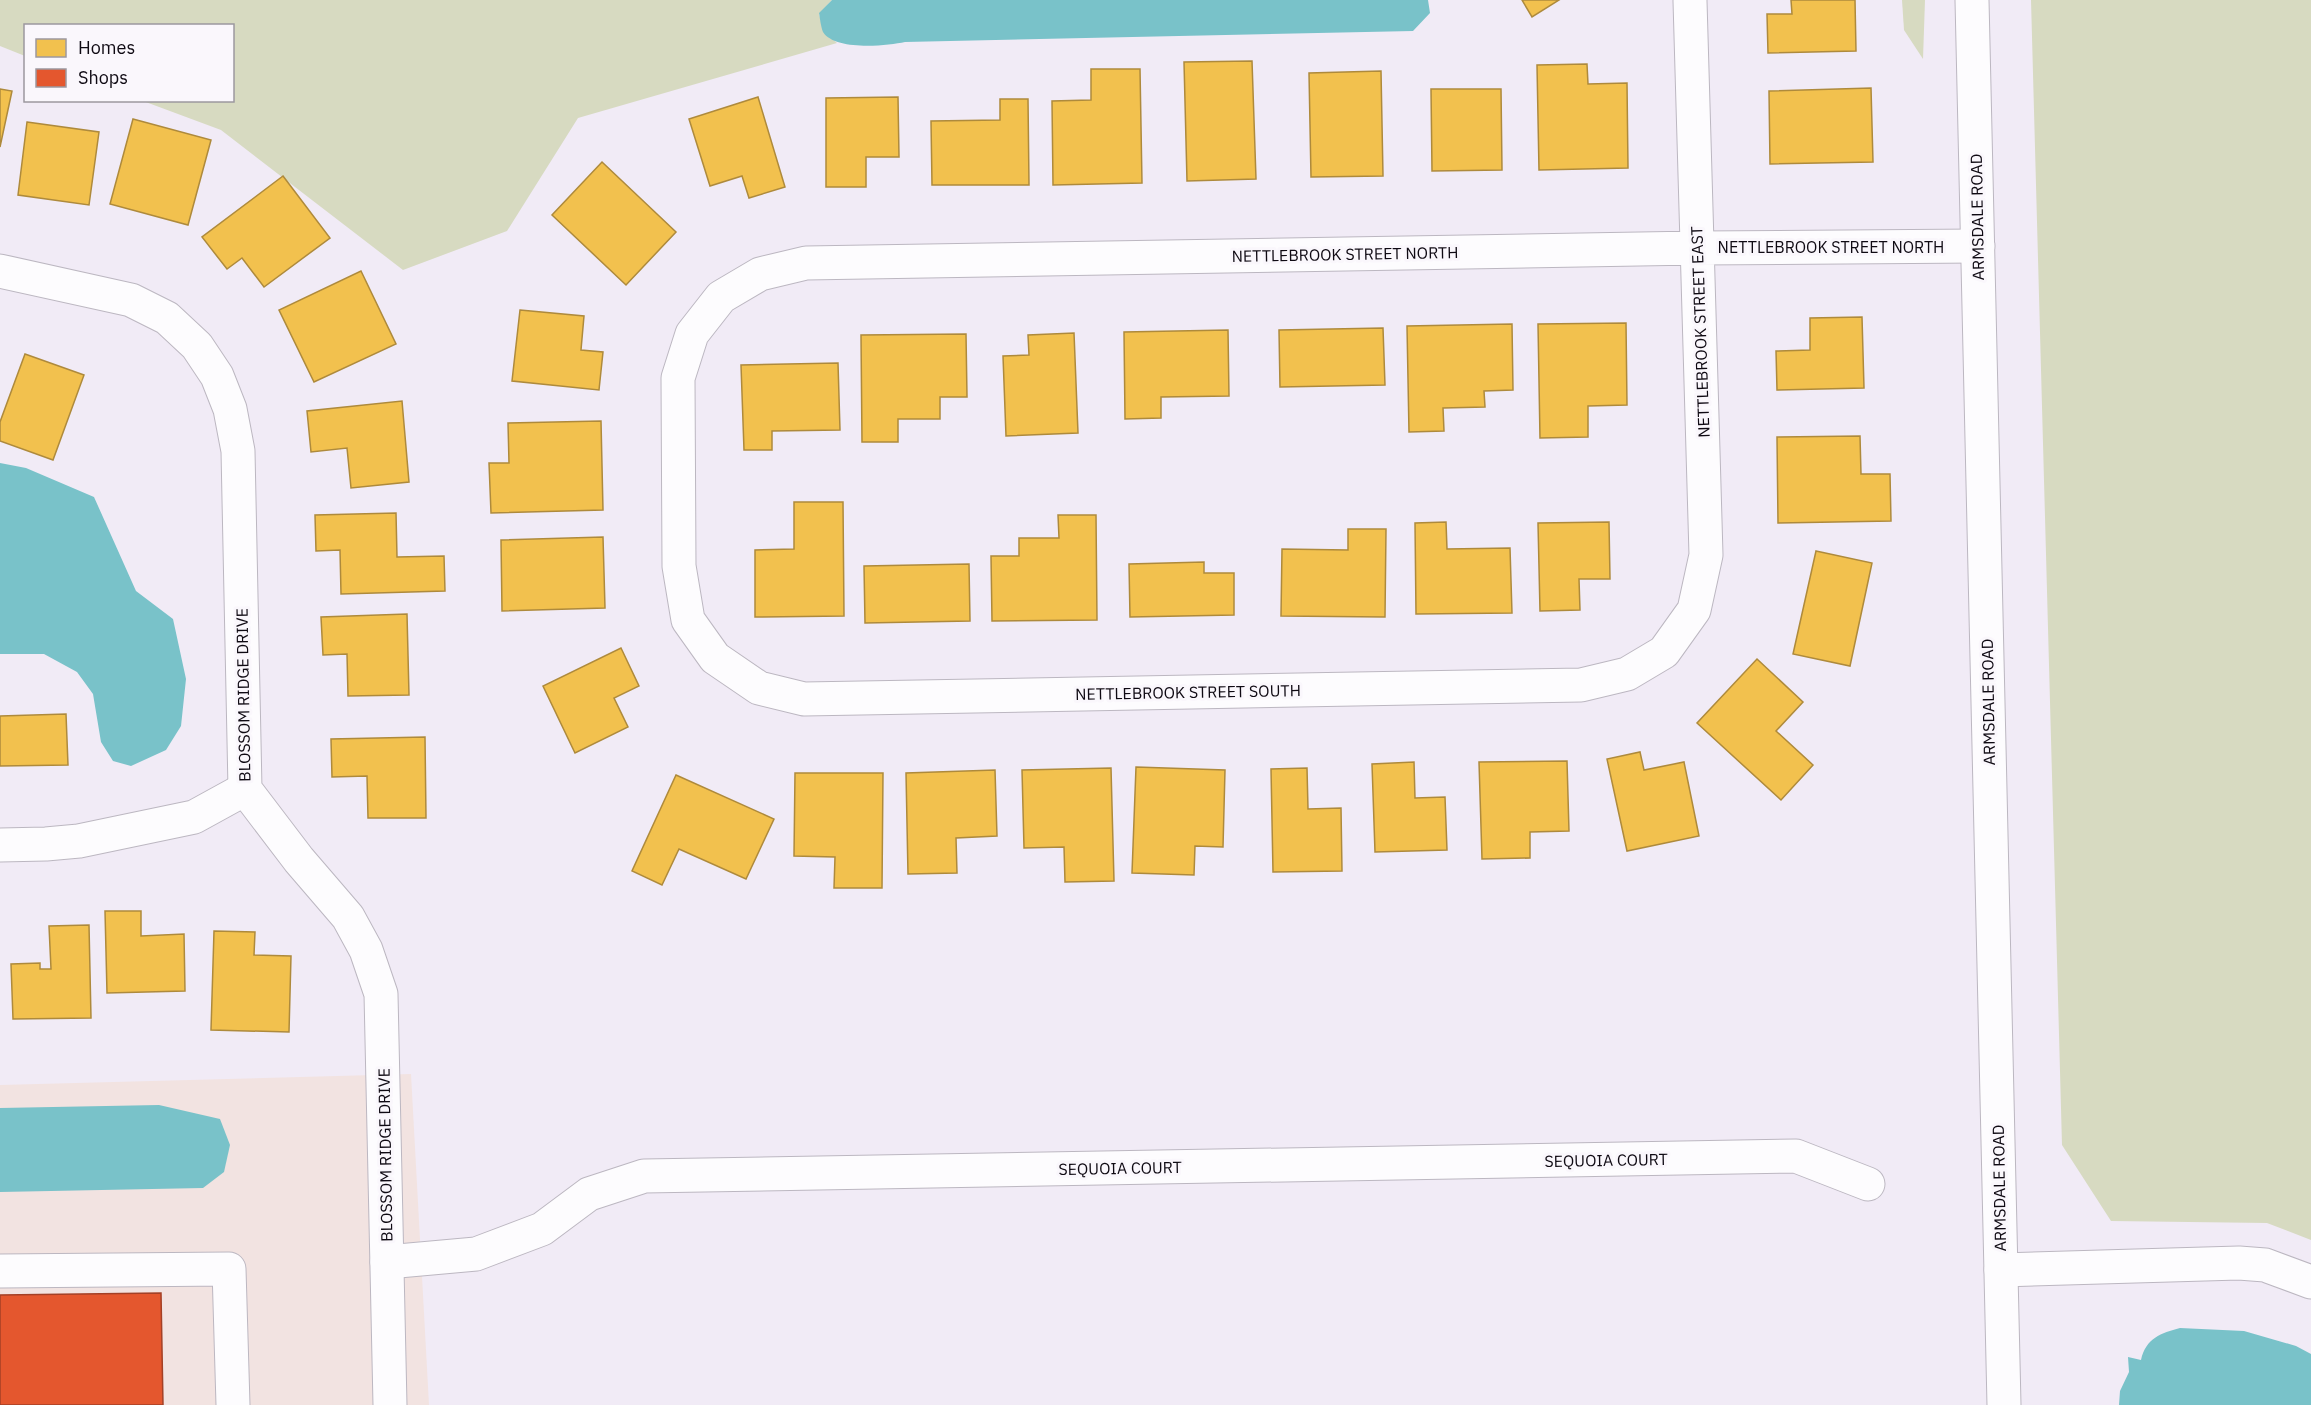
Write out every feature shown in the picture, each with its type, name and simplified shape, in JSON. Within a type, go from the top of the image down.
[{"type":"street","name":"NETTLEBROOK STREET EAST","points":[[1664,652],[1694,610],[1706,555],[1690,0]]},
{"type":"street","name":"ARMSDALE ROAD","points":[[1972,0],[2004,1405]]},
{"type":"street","name":"NETTLEBROOK STREET NORTH","points":[[715,658],[688,620],[679,566],[678,378],[692,334],[721,297],[760,274],[806,263],[1697,248],[1978,246]]},
{"type":"street","name":"BLOSSOM RIDGE DRIVE","points":[[0,271],[131,300],[167,318],[197,346],[216,376],[230,409],[238,451],[245,789],[299,860],[348,917],[366,950],[381,994],[390,1405]]},
{"type":"street","name":"NETTLEBROOK STREET SOUTH","points":[[715,658],[759,688],[804,699],[1581,685],[1627,674],[1664,652]]},
{"type":"street","points":[[0,845],[79,841],[194,817],[245,789]]},
{"type":"street","name":"SEQUOIA COURT","points":[[387,1262],[476,1254],[542,1229],[589,1194],[644,1176],[1796,1156],[1868,1184]]},
{"type":"street","points":[[2001,1270],[2239,1263],[2265,1265],[2311,1282]]},
{"type":"street","points":[[0,1271],[229,1269],[233,1405]]},
{"type":"shaded area","points":[[411,1074],[429,1405],[0,1405],[0,1085]]},
{"type":"green space","points":[[0,0],[832,0],[819,14],[824,32],[837,43],[578,118],[507,231],[403,270],[221,130],[146,102],[234,102],[234,24],[24,24],[24,56],[0,46]]},
{"type":"green space","points":[[1902,0],[1925,0],[1923,59],[1904,30]]},
{"type":"green space","points":[[2031,0],[2311,0],[2311,1240],[2267,1223],[2111,1221],[2062,1145]]},
{"type":"water","points":[[832,0],[1428,0],[1430,13],[1413,31],[905,42],[861,46],[838,42],[823,32],[819,13]]},
{"type":"water","points":[[0,463],[26,468],[94,497],[136,591],[173,619],[186,679],[181,726],[166,750],[131,766],[113,761],[101,742],[93,694],[77,672],[44,654],[0,654]]},
{"type":"water","points":[[159,1105],[220,1119],[230,1145],[224,1172],[203,1188],[0,1192],[0,1108]]},
{"type":"water","points":[[2180,1328],[2244,1331],[2296,1346],[2311,1354],[2311,1405],[2119,1405],[2120,1391],[2129,1372],[2128,1357],[2141,1360],[2147,1346],[2155,1338]]},
{"type":"building: Homes","points":[[1522,0],[1559,0],[1532,17]]},
{"type":"building: Homes","points":[[1791,0],[1855,0],[1856,51],[1768,53],[1767,14],[1792,14]]},
{"type":"building: Homes","points":[[1252,61],[1256,179],[1187,181],[1184,62]]},
{"type":"building: Homes","points":[[1587,64],[1588,84],[1627,83],[1628,168],[1539,170],[1537,65]]},
{"type":"building: Homes","points":[[1091,69],[1140,69],[1142,183],[1053,185],[1052,101],[1091,100]]},
{"type":"building: Homes","points":[[1381,71],[1383,176],[1311,177],[1309,73]]},
{"type":"building: Homes","points":[[1871,88],[1873,162],[1770,164],[1769,91]]},
{"type":"building: Homes","points":[[0,89],[12,91],[0,147]]},
{"type":"building: Homes","points":[[1431,89],[1501,89],[1502,170],[1432,171]]},
{"type":"building: Homes","points":[[758,97],[785,187],[749,198],[742,176],[710,186],[689,119]]},
{"type":"building: Homes","points":[[898,97],[899,157],[866,157],[866,187],[826,187],[826,98]]},
{"type":"building: Homes","points":[[1000,99],[1028,99],[1029,185],[932,185],[931,121],[1000,120]]},
{"type":"building: Homes","points":[[133,119],[211,140],[188,225],[110,204]]},
{"type":"building: Homes","points":[[27,122],[99,132],[89,205],[18,195]]},
{"type":"building: Homes","points":[[602,162],[676,232],[626,285],[552,215]]},
{"type":"building: Homes","points":[[283,176],[330,238],[264,287],[242,258],[227,269],[202,237]]},
{"type":"building: Homes","points":[[361,271],[396,344],[314,382],[279,310]]},
{"type":"building: Homes","points":[[520,310],[584,316],[581,350],[603,352],[599,390],[512,381]]},
{"type":"building: Homes","points":[[1862,317],[1864,388],[1777,390],[1776,351],[1810,350],[1810,318]]},
{"type":"building: Homes","points":[[1626,323],[1627,405],[1588,406],[1588,437],[1540,438],[1538,324]]},
{"type":"building: Homes","points":[[1512,324],[1513,390],[1484,391],[1485,407],[1443,408],[1444,431],[1409,432],[1407,326]]},
{"type":"building: Homes","points":[[1383,328],[1385,385],[1280,387],[1279,330]]},
{"type":"building: Homes","points":[[1228,330],[1229,396],[1161,397],[1161,418],[1125,419],[1124,332]]},
{"type":"building: Homes","points":[[1074,333],[1078,433],[1006,436],[1003,356],[1029,355],[1028,335]]},
{"type":"building: Homes","points":[[966,334],[967,397],[940,397],[940,419],[898,419],[898,442],[862,442],[861,335]]},
{"type":"building: Homes","points":[[25,354],[84,375],[53,460],[0,441],[0,422]]},
{"type":"building: Homes","points":[[838,363],[840,430],[772,431],[772,450],[744,450],[741,365]]},
{"type":"building: Homes","points":[[402,401],[409,482],[351,488],[347,448],[311,452],[307,411]]},
{"type":"building: Homes","points":[[601,421],[603,510],[491,513],[489,463],[509,463],[508,423]]},
{"type":"building: Homes","points":[[1860,436],[1861,474],[1890,474],[1891,521],[1778,523],[1777,437]]},
{"type":"building: Homes","points":[[794,502],[843,502],[844,616],[755,617],[755,550],[794,549]]},
{"type":"building: Homes","points":[[396,513],[397,557],[444,556],[445,591],[341,594],[340,550],[316,551],[315,515]]},
{"type":"building: Homes","points":[[1058,515],[1096,515],[1097,620],[992,621],[991,556],[1019,556],[1019,538],[1059,538]]},
{"type":"building: Homes","points":[[1446,522],[1447,549],[1510,548],[1512,613],[1416,614],[1415,523]]},
{"type":"building: Homes","points":[[1609,522],[1610,579],[1579,579],[1580,610],[1540,611],[1538,523]]},
{"type":"building: Homes","points":[[1348,529],[1386,529],[1385,617],[1281,616],[1282,549],[1348,550]]},
{"type":"building: Homes","points":[[603,537],[605,608],[502,611],[501,540]]},
{"type":"building: Homes","points":[[1816,551],[1872,563],[1850,666],[1793,654]]},
{"type":"building: Homes","points":[[1204,562],[1204,573],[1234,573],[1234,615],[1130,617],[1129,564]]},
{"type":"building: Homes","points":[[969,564],[970,621],[865,623],[864,566]]},
{"type":"building: Homes","points":[[407,614],[409,695],[348,696],[347,654],[323,655],[321,617]]},
{"type":"building: Homes","points":[[621,648],[639,686],[614,698],[628,727],[575,753],[543,686]]},
{"type":"building: Homes","points":[[1757,659],[1803,702],[1776,731],[1813,765],[1781,800],[1697,723]]},
{"type":"building: Homes","points":[[66,714],[68,765],[0,766],[0,716]]},
{"type":"building: Homes","points":[[425,737],[426,818],[368,818],[367,776],[332,777],[331,739]]},
{"type":"building: Homes","points":[[1640,752],[1644,770],[1684,762],[1699,836],[1627,851],[1607,759]]},
{"type":"building: Homes","points":[[1567,761],[1569,831],[1530,832],[1530,858],[1482,859],[1479,762]]},
{"type":"building: Homes","points":[[1414,762],[1415,798],[1445,797],[1447,850],[1375,852],[1372,764]]},
{"type":"building: Homes","points":[[1136,767],[1225,770],[1223,847],[1195,846],[1194,875],[1132,873]]},
{"type":"building: Homes","points":[[1111,768],[1114,881],[1065,882],[1064,847],[1024,848],[1022,770]]},
{"type":"building: Homes","points":[[1307,768],[1308,809],[1341,808],[1342,871],[1273,872],[1271,769]]},
{"type":"building: Homes","points":[[995,770],[997,836],[956,838],[957,873],[908,874],[906,773]]},
{"type":"building: Homes","points":[[795,773],[883,773],[882,888],[834,888],[835,857],[794,856]]},
{"type":"building: Homes","points":[[676,775],[774,819],[746,879],[679,849],[662,885],[632,871]]},
{"type":"building: Homes","points":[[105,911],[141,911],[141,936],[184,934],[185,991],[107,993]]},
{"type":"building: Homes","points":[[89,925],[91,1018],[13,1019],[11,964],[40,963],[40,969],[51,969],[49,926]]},
{"type":"building: Homes","points":[[214,931],[255,932],[254,955],[291,956],[289,1032],[211,1030]]},
{"type":"building: Shops","points":[[161,1293],[163,1405],[0,1405],[0,1295]]}]
